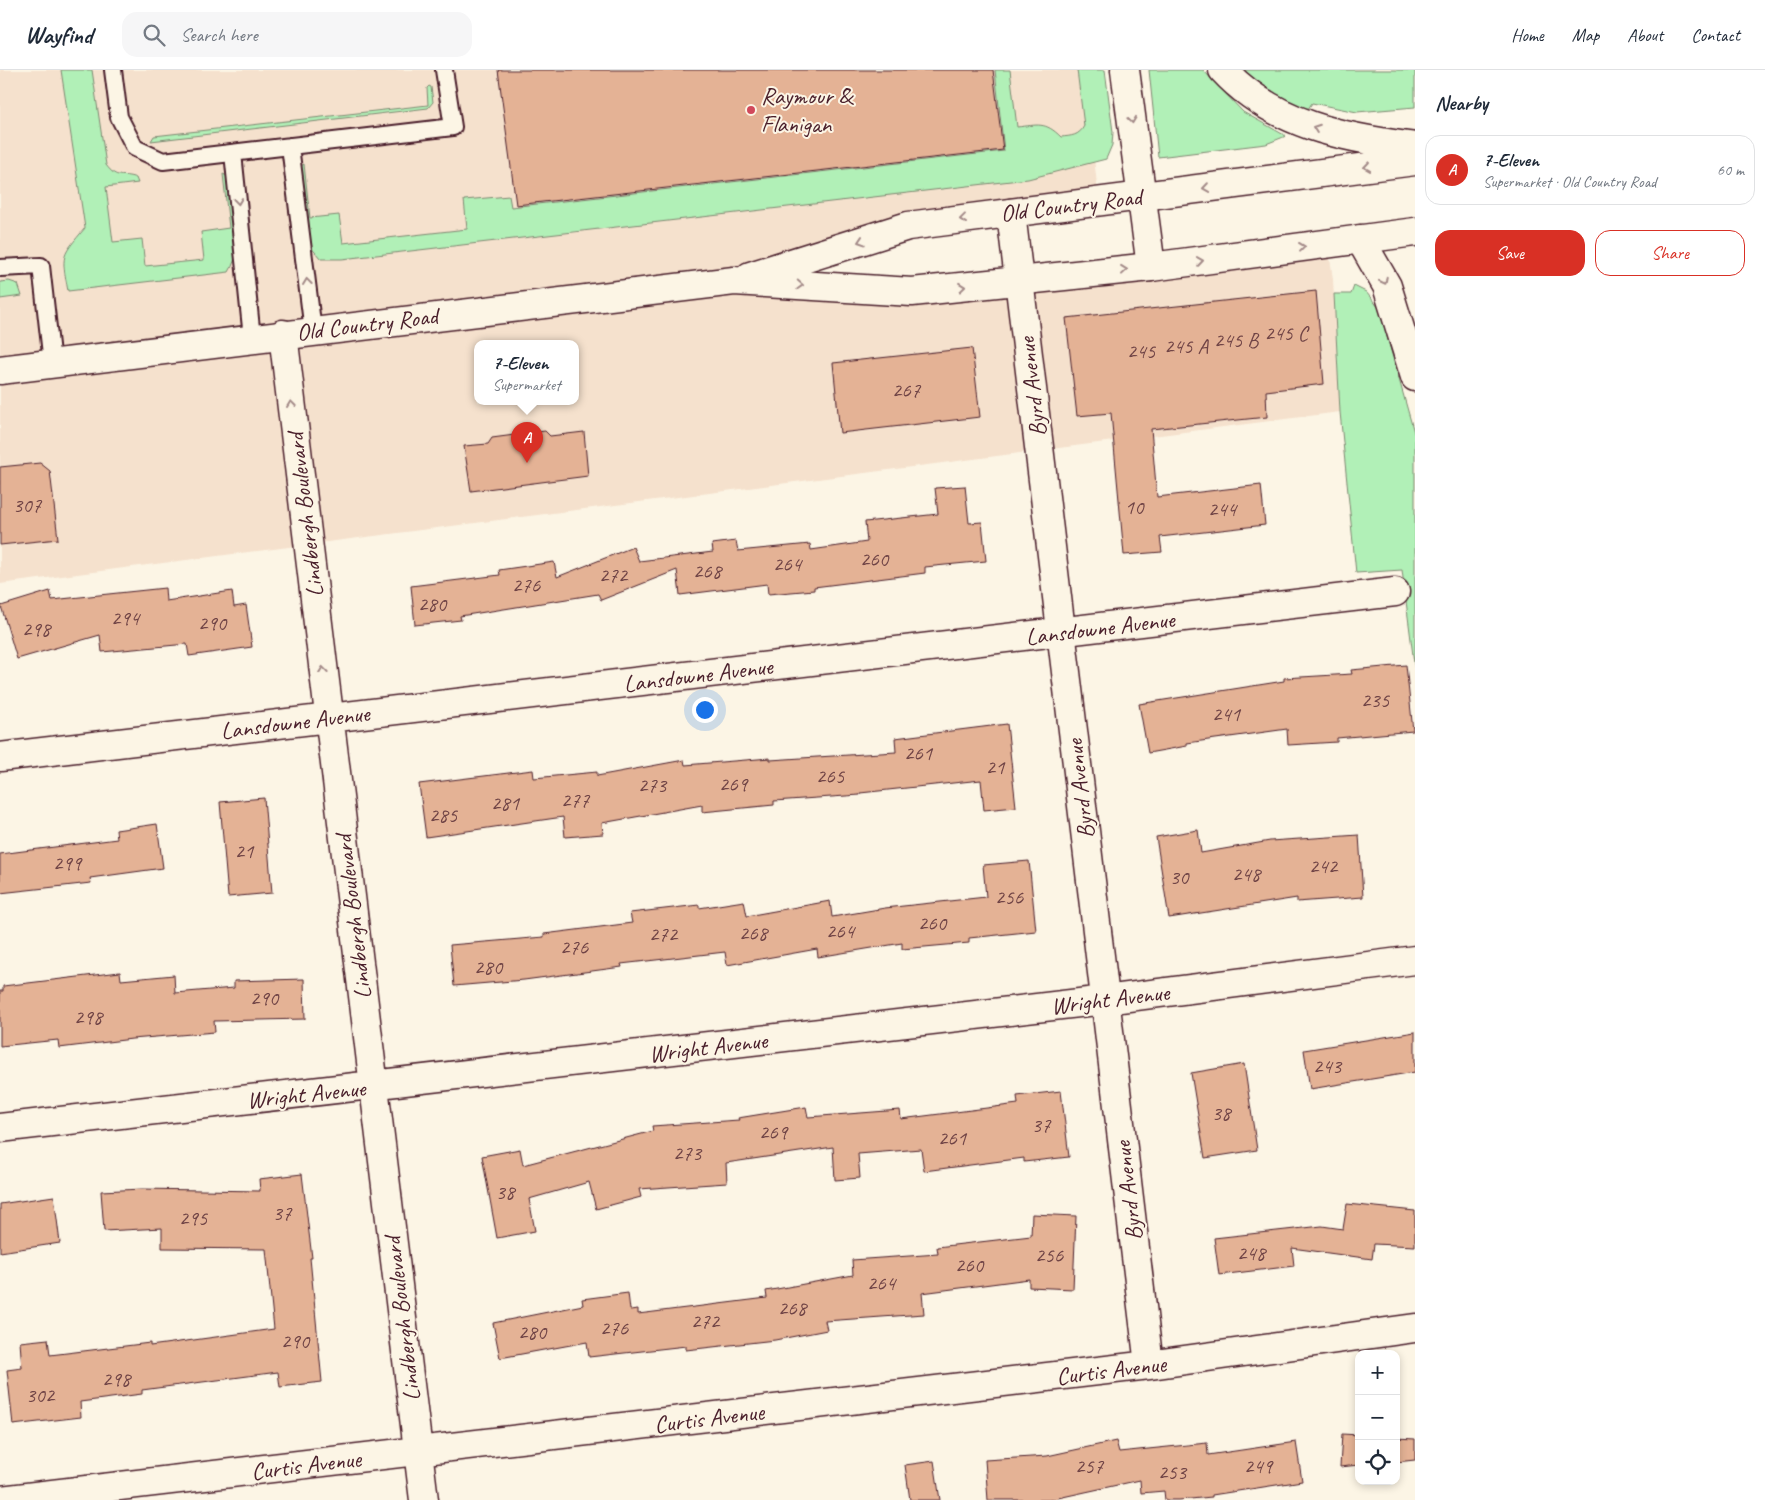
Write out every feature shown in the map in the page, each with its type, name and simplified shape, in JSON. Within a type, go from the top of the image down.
[{"type":"main road","points":[[1125,70],[1151,267]]},
{"type":"main road","points":[[1223,70],[1249,95],[1281,114],[1304,124],[1345,137],[1415,147]]},
{"type":"main road","name":"Old Country Road","points":[[734,281],[908,226],[1415,161]]},
{"type":"main road","name":"Byrd Avenue","points":[[1011,213],[1149,1365]]},
{"type":"main road","name":"Old Country Road","points":[[0,370],[283,334],[734,281],[912,292],[1151,267],[1415,232]]},
{"type":"main road","points":[[1360,239],[1387,286],[1415,377]]},
{"type":"main road","name":"Lindbergh Boulevard","points":[[283,334],[424,1500]]},
{"type":"main road","name":"Lansdowne Avenue","points":[[0,757],[1395,592]]},
{"type":"main road","name":"Wright Avenue","points":[[0,1128],[1105,1000],[1415,960]]},
{"type":"main road","name":"Curtis Avenue","points":[[1,1500],[1149,1365],[1415,1328]]},
{"type":"lane","points":[[113,70],[119,117],[135,148],[163,161],[453,127],[444,70]]},
{"type":"lane","points":[[290,146],[313,331]]},
{"type":"lane","points":[[233,153],[252,338]]},
{"type":"lane","points":[[0,268],[41,266],[52,363]]},
{"type":"shaded area","points":[[0,70],[1084,70],[1099,202],[1011,213],[736,281],[912,292],[1328,244],[1333,279],[1340,412],[0,584]]},
{"type":"green space","points":[[61,70],[92,70],[106,165],[117,175],[136,178],[138,183],[106,187],[113,242],[142,239],[145,266],[204,260],[201,232],[229,228],[223,174],[229,177],[238,238],[237,250],[229,272],[68,291],[64,270],[65,256],[71,245],[85,228]]},
{"type":"green space","points":[[995,70],[1010,70],[1017,127],[1046,126],[1061,137],[1077,134],[1084,126],[1077,70],[1105,70],[1113,132],[1112,145],[1106,159],[1028,179],[342,259],[321,259],[309,245],[299,167],[304,164],[310,218],[339,215],[343,243],[467,229],[464,200],[509,196],[511,207],[1004,151]]},
{"type":"green space","points":[[1149,70],[1203,70],[1243,112],[1286,136],[1266,144],[1158,157]]},
{"type":"green space","points":[[1243,70],[1415,70],[1415,107],[1357,112],[1312,103],[1304,115],[1275,101]]},
{"type":"green space","points":[[431,87],[433,102],[428,108],[151,141],[154,136],[428,105],[427,88]]},
{"type":"green space","points":[[9,281],[18,284],[22,296],[0,299],[0,282]]},
{"type":"green space","points":[[1354,286],[1366,292],[1379,308],[1415,436],[1415,671],[1402,570],[1356,573],[1340,412],[1334,294],[1351,294]]},
{"type":"building","name":"Raymour & Flanigan","points":[[498,70],[993,70],[1003,150],[516,205]]},
{"type":"building","points":[[1316,291],[1324,384],[1266,391],[1267,417],[1151,429],[1157,497],[1261,485],[1265,525],[1160,537],[1162,552],[1124,555],[1111,413],[1077,416],[1066,318]]},
{"type":"building","points":[[972,348],[980,417],[840,433],[833,363]]},
{"type":"building","points":[[545,431],[550,436],[584,432],[588,476],[471,491],[464,446],[488,444],[492,438]]},
{"type":"building","points":[[40,463],[50,471],[58,539],[0,545],[0,467]]},
{"type":"building","points":[[965,486],[969,523],[982,522],[986,561],[925,567],[925,573],[814,587],[814,590],[768,594],[767,584],[680,595],[677,570],[601,600],[598,594],[460,616],[461,620],[415,625],[411,586],[500,575],[499,570],[554,562],[557,577],[633,547],[639,561],[713,552],[712,544],[736,541],[738,551],[810,544],[811,550],[867,542],[865,522],[938,514],[935,488]]},
{"type":"building","points":[[165,588],[166,601],[232,591],[234,607],[246,605],[252,647],[189,656],[187,644],[102,652],[100,635],[17,659],[1,606],[50,591],[52,600]]},
{"type":"building","points":[[1406,665],[1413,731],[1337,738],[1337,742],[1288,745],[1287,729],[1187,743],[1187,746],[1148,753],[1139,704],[1284,681],[1284,678],[1352,674],[1351,670]]},
{"type":"building","points":[[1007,724],[1016,807],[984,810],[981,780],[860,793],[860,795],[774,801],[774,805],[702,812],[702,805],[602,823],[603,834],[565,837],[563,817],[426,837],[419,784],[533,770],[534,778],[597,772],[597,776],[684,760],[685,765],[770,758],[770,760],[896,752],[895,738]]},
{"type":"building","points":[[264,798],[272,893],[228,897],[220,802]]},
{"type":"building","points":[[157,824],[163,868],[90,878],[91,883],[0,893],[0,854],[117,839],[116,830]]},
{"type":"building","points":[[1198,830],[1201,853],[1270,841],[1359,835],[1363,897],[1297,902],[1297,898],[1169,918],[1156,837]]},
{"type":"building","points":[[1029,861],[1036,931],[969,938],[969,943],[902,949],[902,943],[818,957],[817,949],[727,965],[725,952],[621,964],[622,967],[524,980],[454,986],[450,945],[544,937],[544,934],[632,923],[630,913],[699,905],[699,908],[744,901],[747,916],[830,901],[832,917],[885,908],[986,897],[983,865]]},
{"type":"building","points":[[120,972],[121,980],[174,975],[175,993],[234,988],[234,981],[304,979],[305,1019],[214,1021],[215,1032],[132,1039],[59,1048],[58,1040],[0,1046],[0,991],[3,991],[3,986]]},
{"type":"building","points":[[1415,1032],[1415,1072],[1310,1089],[1304,1050]]},
{"type":"building","points":[[1244,1064],[1257,1150],[1205,1158],[1191,1073]]},
{"type":"building","points":[[1061,1091],[1069,1157],[1024,1162],[1024,1158],[924,1171],[921,1149],[858,1154],[860,1178],[835,1180],[833,1147],[726,1163],[727,1183],[639,1189],[641,1197],[596,1209],[589,1182],[529,1199],[535,1231],[497,1238],[482,1156],[520,1149],[523,1165],[653,1131],[652,1126],[739,1120],[738,1118],[806,1107],[808,1117],[900,1110],[901,1119],[1018,1104],[1017,1096]]},
{"type":"building","points":[[302,1174],[312,1258],[310,1258],[322,1382],[280,1387],[278,1372],[142,1390],[142,1394],[80,1402],[81,1417],[13,1425],[7,1370],[22,1368],[20,1342],[48,1339],[50,1355],[150,1343],[150,1346],[274,1329],[266,1249],[162,1248],[162,1228],[104,1231],[101,1191],[142,1189],[260,1191],[259,1179]]},
{"type":"building","points":[[54,1196],[60,1243],[0,1252],[0,1204]]},
{"type":"building","points":[[1347,1204],[1415,1211],[1415,1246],[1374,1244],[1372,1259],[1292,1248],[1294,1266],[1219,1275],[1214,1238],[1322,1226],[1343,1229]]},
{"type":"building","points":[[1032,1214],[1076,1216],[1073,1289],[1029,1287],[1029,1279],[922,1293],[924,1314],[825,1321],[827,1330],[775,1340],[686,1350],[686,1346],[589,1357],[587,1342],[500,1358],[493,1323],[583,1305],[582,1299],[628,1293],[630,1310],[638,1309],[638,1314],[767,1298],[766,1291],[853,1275],[852,1260],[938,1254],[937,1247],[1031,1236]]},
{"type":"building","points":[[1342,1434],[1355,1435],[1355,1465],[1340,1467]]},
{"type":"building","points":[[1400,1438],[1415,1439],[1415,1460],[1400,1462]]},
{"type":"building","points":[[1116,1441],[1119,1452],[1207,1443],[1208,1455],[1296,1442],[1302,1481],[1212,1495],[1212,1497],[1179,1500],[1165,1500],[1164,1491],[1141,1493],[1140,1480],[1049,1500],[988,1500],[985,1460],[1047,1456]]},
{"type":"building","points":[[934,1461],[940,1500],[910,1500],[905,1465]]},
{"type":"place","name":"Raymour & Flanigan","points":[[751,110]]},
{"type":"place","name":"7-Eleven","points":[[527,463]]}]
